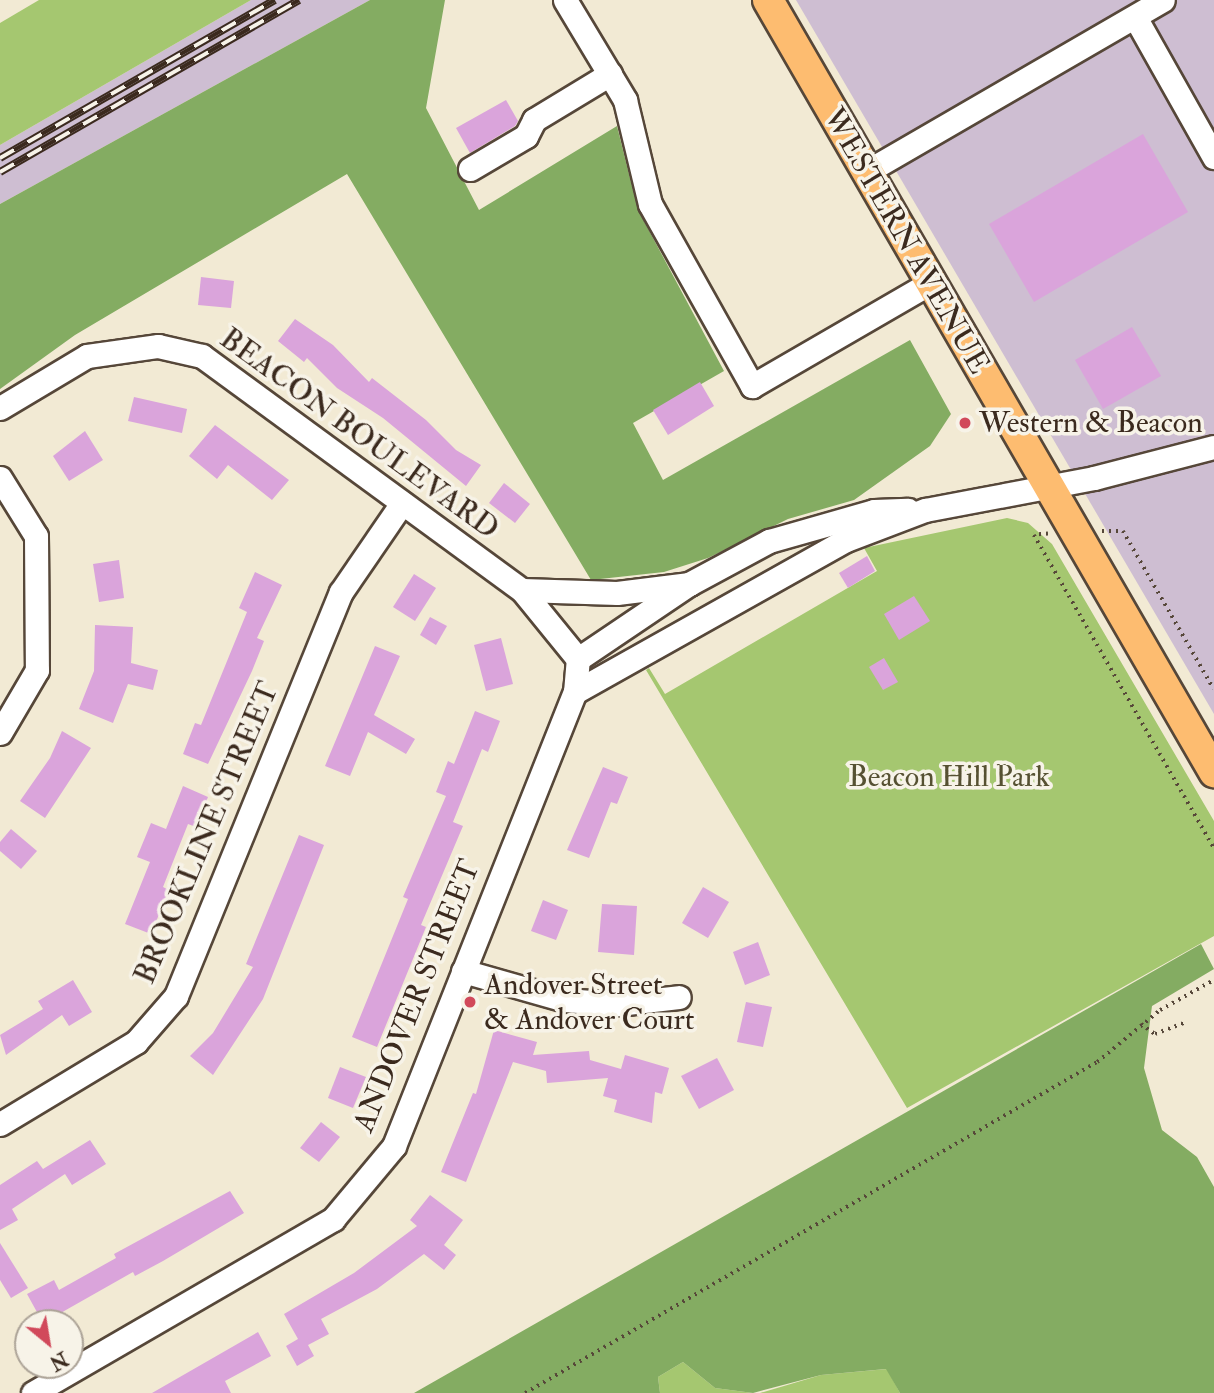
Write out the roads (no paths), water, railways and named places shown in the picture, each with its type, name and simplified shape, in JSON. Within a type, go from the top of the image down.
[{"type":"main road","name":"WESTERN AVENUE","points":[[768,0],[1214,772]]},
{"type":"street","points":[[565,0],[625,100],[650,204],[752,386],[930,283]]},
{"type":"street","points":[[866,172],[1163,0]]},
{"type":"street","points":[[1135,17],[1214,157]]},
{"type":"street","points":[[470,169],[526,136],[534,120],[610,74]]},
{"type":"street","name":"BEACON BOULEVARD","points":[[0,408],[87,356],[158,346],[202,356],[522,590]]},
{"type":"street","points":[[575,692],[846,540],[925,510],[1094,478],[1214,447]]},
{"type":"street","points":[[0,478],[36,536],[37,670],[0,733]]},
{"type":"street","name":"BROOKLINE STREET","points":[[0,1124],[136,1042],[176,996],[341,592],[401,503]]},
{"type":"street","points":[[522,590],[578,659],[689,584],[769,541],[874,511],[925,510]]},
{"type":"street","points":[[522,590],[617,593],[689,584]]},
{"type":"street","name":"ANDOVER STREET","points":[[33,1393],[333,1219],[394,1146],[575,692],[578,659]]},
{"type":"street","points":[[463,971],[565,1000],[618,1004],[679,997]]},
{"type":"railway","points":[[0,158],[275,0]]},
{"type":"railway","points":[[0,172],[299,0]]},
{"type":"place","name":"Western & Beacon","points":[[965,423]]},
{"type":"place","name":"Andover Street & Andover Court","points":[[470,1002]]},
{"type":"park label","name":"Beacon Hill Park","points":[[949,777]]}]
